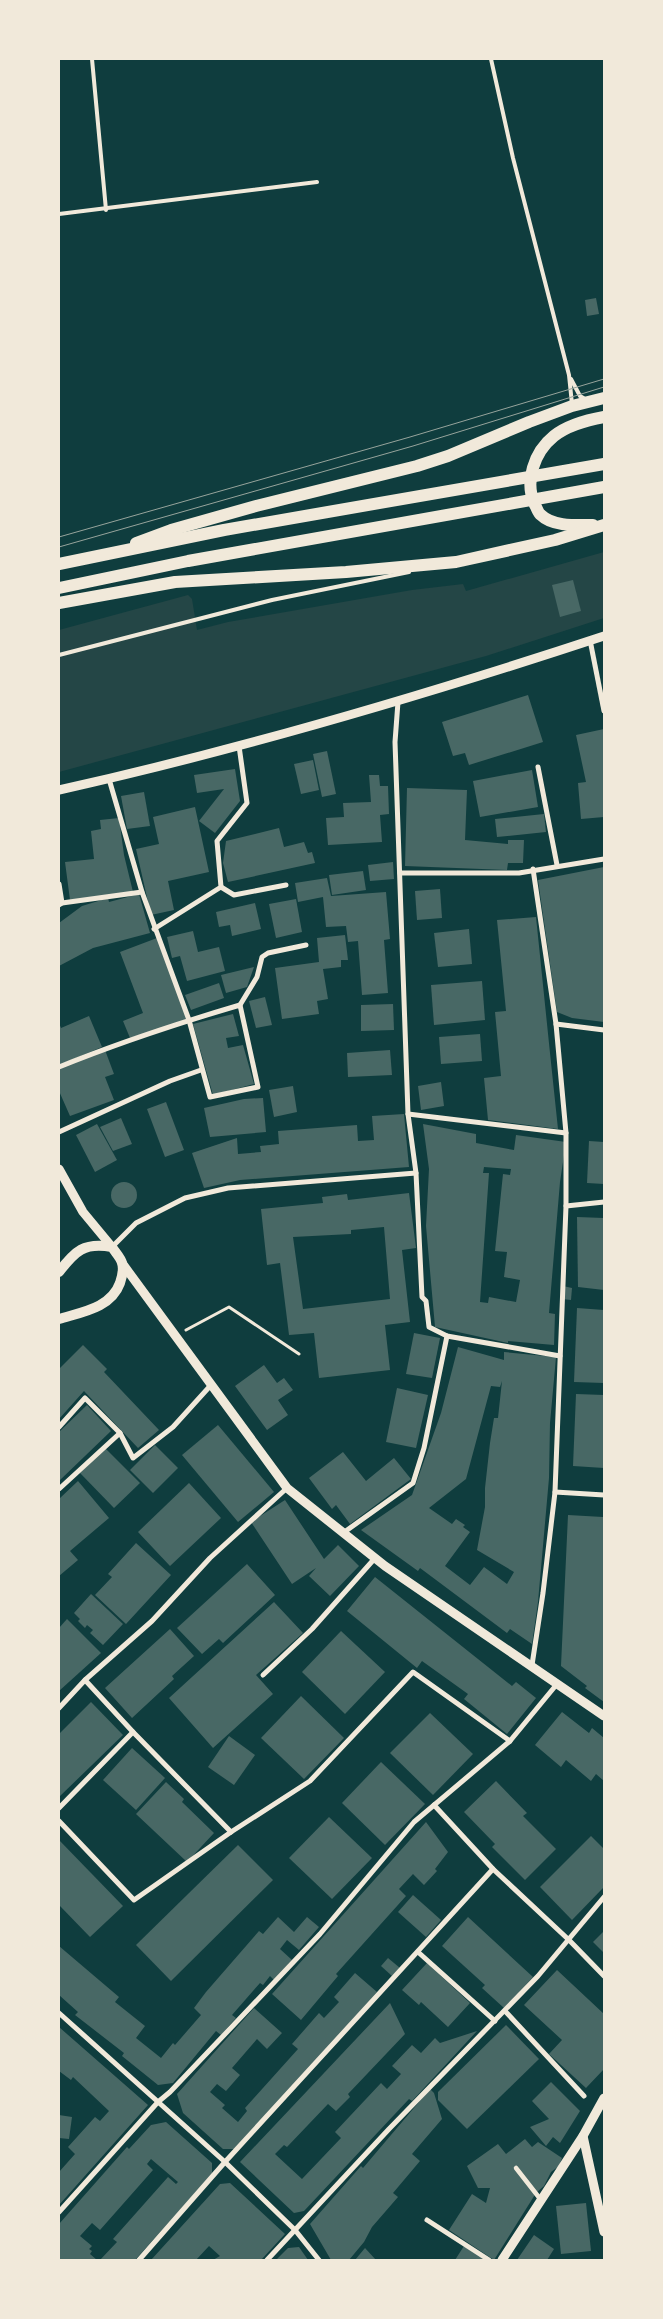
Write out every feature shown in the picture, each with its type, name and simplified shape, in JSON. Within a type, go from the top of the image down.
[{"type":"main road","points":[[118,552],[142,539],[171,530],[264,504],[417,466],[448,456],[572,406],[604,398]]},
{"type":"main road","points":[[604,416],[585,420],[554,436],[534,464],[530,481],[532,497],[540,515],[553,522],[604,525]]},
{"type":"main road","points":[[59,564],[424,494],[604,464]]},
{"type":"main road","points":[[59,588],[147,568],[604,487]]},
{"type":"main road","points":[[59,603],[175,582],[346,572],[456,562],[555,540],[604,525]]},
{"type":"main road","points":[[59,1272],[77,1252],[88,1246],[98,1244],[112,1247],[122,1264],[122,1276],[117,1290],[108,1301],[91,1310],[59,1319]]},
{"type":"street","points":[[59,790],[239,746],[398,702],[604,636]]},
{"type":"street","points":[[590,640],[604,711]]},
{"type":"street","points":[[398,702],[395,742],[408,1114],[416,1173],[422,1296],[426,1302],[429,1327],[448,1336],[560,1356]]},
{"type":"street","points":[[221,887],[217,841],[247,803],[239,746]]},
{"type":"street","points":[[538,767],[557,866]]},
{"type":"street","points":[[109,779],[154,929],[189,1020],[201,1070],[210,1097],[258,1087],[240,1005]]},
{"type":"street","points":[[400,873],[519,873],[533,869],[604,859]]},
{"type":"street","points":[[532,1665],[556,1492],[566,1206],[566,1133],[556,1024],[533,869]]},
{"type":"street","points":[[59,884],[60,904],[142,892]]},
{"type":"street","points":[[221,887],[234,895],[286,885]]},
{"type":"street","points":[[154,929],[221,887]]},
{"type":"street","points":[[59,1067],[96,1052],[189,1020],[240,1005],[257,977],[262,957],[268,953],[306,945]]},
{"type":"street","points":[[556,1024],[604,1030]]},
{"type":"street","points":[[59,1132],[170,1081],[201,1070]]},
{"type":"street","points":[[408,1114],[566,1133]]},
{"type":"street","points":[[59,1168],[83,1212],[112,1247],[136,1223],[185,1198],[228,1188],[416,1173]]},
{"type":"street","points":[[566,1206],[604,1202]]},
{"type":"street","points":[[122,1264],[177,1335],[211,1385],[287,1488],[385,1566],[604,1716]]},
{"type":"street","points":[[343,1533],[413,1483],[424,1448],[448,1336]]},
{"type":"street","points":[[59,1426],[85,1398],[120,1433],[133,1458],[173,1427],[211,1385]]},
{"type":"street","points":[[59,1489],[120,1433]]},
{"type":"street","points":[[59,1708],[85,1680],[152,1621],[210,1558],[287,1488]]},
{"type":"street","points":[[556,1492],[604,1494]]},
{"type":"street","points":[[263,1675],[312,1629],[376,1557]]},
{"type":"street","points":[[59,1820],[134,1900],[231,1832],[310,1781],[413,1672],[510,1741]]},
{"type":"street","points":[[85,1680],[231,1832]]},
{"type":"street","points":[[59,2212],[158,2102],[170,2092],[320,1934],[414,1822],[510,1741],[557,1683]]},
{"type":"street","points":[[59,1808],[133,1732]]},
{"type":"street","points":[[434,1805],[493,1869],[569,1940],[604,1976]]},
{"type":"street","points":[[139,2260],[225,2162],[493,1869]]},
{"type":"street","points":[[267,2260],[389,2129],[505,2011],[569,1940],[604,1897]]},
{"type":"street","points":[[418,1952],[495,2021]]},
{"type":"street","points":[[505,2011],[584,2096]]},
{"type":"street","points":[[59,2013],[225,2162],[295,2230],[319,2260]]},
{"type":"street","points":[[502,2260],[583,2136],[604,2098]]},
{"type":"street","points":[[583,2136],[604,2232]]},
{"type":"street","points":[[516,2168],[541,2200]]},
{"type":"street","points":[[427,2220],[489,2260]]},
{"type":"lane","points":[[92,59],[106,210]]},
{"type":"lane","points":[[491,59],[513,158],[569,375],[572,406]]},
{"type":"lane","points":[[59,214],[106,210],[316,182]]},
{"type":"lane","points":[[569,375],[580,396],[588,402]]},
{"type":"lane","points":[[59,655],[272,600],[456,562]]},
{"type":"path","points":[[177,1335],[229,1307],[299,1354]]},
{"type":"shaded area","points":[[604,552],[604,618],[486,656],[59,772],[59,630],[188,595],[192,599],[197,630],[228,622],[412,590],[463,584],[466,591]]},
{"type":"building","points":[[596,298],[599,314],[587,316],[585,300]]},
{"type":"building","points":[[573,580],[581,611],[560,617],[552,585]]},
{"type":"building","points":[[528,695],[543,742],[469,765],[465,753],[453,756],[442,722]]},
{"type":"building","points":[[604,729],[604,817],[581,819],[578,783],[586,782],[576,735]]},
{"type":"building","points":[[327,751],[336,794],[322,797],[313,754]]},
{"type":"building","points":[[313,760],[319,790],[301,794],[294,764]]},
{"type":"building","points":[[235,769],[240,801],[215,833],[199,821],[224,789],[197,793],[194,775]]},
{"type":"building","points":[[532,770],[538,807],[480,817],[473,781]]},
{"type":"building","points":[[369,775],[379,775],[380,786],[388,786],[389,814],[380,815],[382,842],[328,845],[326,818],[344,817],[343,803],[371,802]]},
{"type":"building","points":[[407,788],[467,790],[465,840],[508,844],[508,840],[524,840],[523,863],[508,863],[507,870],[405,866]]},
{"type":"building","points":[[144,792],[150,826],[127,829],[121,796]]},
{"type":"building","points":[[195,807],[209,872],[168,881],[174,910],[151,915],[136,849],[159,844],[153,817]]},
{"type":"building","points":[[544,814],[546,832],[497,837],[495,819]]},
{"type":"building","points":[[119,818],[124,855],[133,892],[70,900],[65,862],[94,859],[91,831],[101,829],[100,820]]},
{"type":"building","points":[[279,828],[284,847],[304,842],[308,853],[312,852],[315,863],[228,882],[223,863],[226,841]]},
{"type":"building","points":[[393,862],[394,879],[370,881],[368,865]]},
{"type":"building","points":[[604,867],[604,1022],[572,1018],[557,1012],[538,880]]},
{"type":"building","points":[[363,871],[366,890],[332,895],[329,875]]},
{"type":"building","points":[[327,878],[331,896],[386,892],[390,939],[384,940],[388,993],[362,995],[358,941],[348,942],[346,926],[326,927],[323,897],[298,902],[295,883]]},
{"type":"building","points":[[440,889],[442,918],[417,920],[415,891]]},
{"type":"building","points":[[139,894],[150,933],[93,948],[59,966],[59,923],[82,906],[108,898],[109,902]]},
{"type":"building","points":[[296,899],[302,932],[276,938],[269,904]]},
{"type":"building","points":[[255,903],[261,929],[232,936],[230,925],[219,927],[216,912]]},
{"type":"building","points":[[536,917],[558,1129],[488,1120],[484,1078],[501,1076],[495,1012],[506,1011],[497,920]]},
{"type":"building","points":[[469,929],[472,964],[438,967],[434,933]]},
{"type":"building","points":[[193,931],[198,952],[219,947],[225,971],[187,981],[180,956],[172,958],[167,937]]},
{"type":"building","points":[[345,935],[348,960],[341,960],[341,967],[323,969],[328,999],[317,1001],[319,1014],[282,1019],[275,968],[319,962],[317,938]]},
{"type":"building","points":[[157,938],[189,1020],[130,1038],[123,1021],[143,1013],[120,952]]},
{"type":"building","points":[[254,967],[247,987],[226,993],[221,975]]},
{"type":"building","points":[[482,981],[485,1020],[434,1025],[431,985]]},
{"type":"building","points":[[219,983],[224,998],[191,1010],[185,995]]},
{"type":"building","points":[[265,997],[272,1025],[256,1028],[249,1001]]},
{"type":"building","points":[[393,1004],[394,1030],[361,1031],[361,1005]]},
{"type":"building","points":[[233,1014],[239,1036],[226,1038],[228,1048],[243,1045],[254,1084],[213,1095],[193,1024]]},
{"type":"building","points":[[89,1016],[102,1047],[59,1065],[59,1023],[61,1028]]},
{"type":"building","points":[[480,1034],[482,1061],[441,1064],[439,1037]]},
{"type":"building","points":[[105,1050],[114,1074],[105,1077],[114,1100],[70,1116],[59,1091],[59,1069]]},
{"type":"building","points":[[390,1050],[392,1075],[348,1077],[347,1053]]},
{"type":"building","points":[[441,1082],[444,1106],[421,1110],[418,1086]]},
{"type":"building","points":[[293,1086],[297,1112],[274,1117],[269,1090]]},
{"type":"building","points":[[263,1098],[266,1132],[210,1137],[204,1108],[244,1099]]},
{"type":"building","points":[[166,1102],[184,1150],[165,1157],[147,1109]]},
{"type":"building","points":[[404,1114],[409,1167],[240,1180],[204,1188],[192,1153],[237,1138],[238,1154],[261,1152],[260,1146],[279,1144],[278,1131],[357,1125],[358,1141],[374,1140],[372,1116]]},
{"type":"building","points":[[121,1118],[132,1144],[113,1151],[100,1127]]},
{"type":"building","points":[[97,1124],[117,1160],[95,1172],[76,1135]]},
{"type":"building","points":[[423,1124],[476,1134],[476,1143],[514,1150],[516,1135],[566,1142],[560,1182],[549,1313],[555,1314],[554,1345],[508,1341],[508,1343],[435,1327],[426,1226],[429,1169]],"holes":[[[484,1167],[511,1169],[510,1175],[503,1174],[495,1251],[507,1252],[504,1277],[520,1280],[516,1302],[489,1297],[488,1303],[480,1302],[489,1173],[483,1173]]]},
{"type":"building","points":[[589,1141],[604,1142],[604,1184],[587,1183]]},
{"type":"building","points":[[124,1182],[133,1186],[137,1195],[133,1204],[124,1208],[115,1204],[111,1195],[115,1186]]},
{"type":"building","points":[[409,1193],[416,1248],[402,1250],[410,1322],[385,1325],[390,1370],[319,1378],[314,1333],[289,1335],[280,1263],[267,1265],[261,1209],[323,1203],[322,1197],[347,1194],[348,1200]],"holes":[[[384,1227],[390,1299],[303,1309],[293,1237],[351,1234],[351,1230]]]},
{"type":"building","points":[[577,1217],[604,1218],[604,1290],[578,1287]]},
{"type":"building","points":[[563,1286],[572,1288],[571,1300],[562,1299]]},
{"type":"building","points":[[577,1308],[604,1310],[604,1383],[574,1382]]},
{"type":"building","points":[[414,1333],[440,1338],[432,1378],[406,1374]]},
{"type":"building","points":[[83,1345],[107,1369],[104,1372],[159,1430],[138,1448],[84,1391],[59,1419],[59,1369]]},
{"type":"building","points":[[458,1347],[504,1360],[504,1352],[556,1357],[550,1423],[549,1478],[538,1602],[532,1644],[510,1629],[507,1633],[420,1568],[418,1571],[361,1530],[412,1495],[441,1413]],"holes":[[[502,1381],[498,1418],[494,1418],[490,1443],[485,1507],[477,1550],[514,1572],[507,1584],[484,1567],[470,1585],[445,1566],[470,1532],[463,1527],[465,1525],[456,1519],[452,1524],[429,1508],[466,1479],[491,1386],[500,1387]]]},
{"type":"building","points":[[264,1365],[277,1383],[284,1378],[293,1390],[278,1400],[288,1415],[267,1430],[235,1386]]},
{"type":"building","points":[[397,1388],[428,1395],[416,1448],[386,1442]]},
{"type":"building","points":[[576,1394],[604,1395],[604,1468],[573,1466]]},
{"type":"building","points":[[87,1405],[111,1431],[59,1481],[59,1432]]},
{"type":"building","points":[[218,1425],[274,1492],[238,1522],[182,1455]]},
{"type":"building","points":[[155,1445],[178,1468],[153,1493],[130,1470]]},
{"type":"building","points":[[105,1448],[140,1483],[114,1508],[80,1473]]},
{"type":"building","points":[[343,1452],[366,1481],[394,1458],[411,1479],[350,1524],[336,1505],[332,1509],[309,1478]]},
{"type":"building","points":[[78,1481],[109,1518],[70,1551],[78,1560],[59,1576],[59,1499]]},
{"type":"building","points":[[189,1483],[221,1518],[170,1566],[138,1532]]},
{"type":"building","points":[[285,1500],[324,1559],[338,1545],[359,1566],[330,1596],[309,1576],[316,1568],[292,1584],[251,1522]]},
{"type":"building","points":[[568,1515],[603,1517],[604,1702],[561,1666]]},
{"type":"building","points":[[136,1543],[171,1575],[126,1624],[95,1595],[112,1577],[108,1574]]},
{"type":"building","points":[[247,1564],[275,1595],[223,1643],[219,1639],[202,1654],[177,1628]]},
{"type":"building","points":[[375,1577],[512,1686],[516,1682],[536,1698],[507,1734],[464,1699],[468,1694],[422,1661],[417,1668],[347,1611]]},
{"type":"building","points":[[91,1594],[123,1624],[103,1645],[90,1633],[93,1630],[87,1625],[85,1628],[78,1621],[80,1619],[74,1613]]},
{"type":"building","points":[[274,1602],[303,1633],[256,1675],[273,1694],[213,1748],[169,1698]]},
{"type":"building","points":[[67,1619],[101,1653],[59,1691],[59,1628]]},
{"type":"building","points":[[170,1629],[194,1656],[172,1676],[174,1679],[132,1718],[105,1688]]},
{"type":"building","points":[[341,1631],[385,1672],[345,1714],[302,1672]]},
{"type":"building","points":[[301,1696],[344,1738],[304,1779],[261,1738]]},
{"type":"building","points":[[91,1702],[123,1735],[59,1797],[59,1734]]},
{"type":"building","points":[[562,1712],[589,1733],[592,1728],[604,1738],[604,1781],[596,1774],[591,1781],[566,1760],[561,1767],[535,1745]]},
{"type":"building","points":[[430,1713],[473,1754],[433,1795],[390,1753]]},
{"type":"building","points":[[229,1736],[255,1755],[234,1785],[208,1767]]},
{"type":"building","points":[[132,1748],[165,1778],[136,1810],[103,1780]]},
{"type":"building","points":[[381,1762],[425,1804],[385,1845],[342,1803]]},
{"type":"building","points":[[496,1781],[527,1813],[523,1816],[556,1849],[525,1880],[492,1847],[495,1844],[464,1812]]},
{"type":"building","points":[[166,1782],[184,1799],[182,1802],[214,1833],[187,1862],[136,1814]]},
{"type":"building","points":[[329,1817],[372,1858],[332,1899],[289,1858]]},
{"type":"building","points":[[426,1822],[448,1852],[435,1869],[437,1871],[424,1885],[413,1874],[399,1889],[406,1896],[336,1974],[338,1976],[301,2020],[272,1994]]},
{"type":"building","points":[[591,1836],[604,1849],[604,1887],[572,1920],[540,1887]]},
{"type":"building","points":[[59,1840],[123,1906],[90,1937],[59,1905]]},
{"type":"building","points":[[238,1845],[273,1880],[171,1981],[136,1945]]},
{"type":"building","points":[[413,1895],[441,1920],[426,1937],[398,1912]]},
{"type":"building","points":[[278,1917],[294,1932],[307,1917],[319,1927],[299,1950],[287,1940],[280,1949],[292,1960],[274,1980],[270,1976],[263,1985],[260,1983],[232,2015],[236,2018],[221,2035],[216,2031],[173,2083],[158,2085],[122,2056],[124,2053],[75,2015],[78,2012],[59,1995],[59,1946],[119,1997],[115,2002],[145,2026],[136,2038],[161,2058],[201,2015],[194,2008],[206,1992],[259,1931],[263,1934]]},
{"type":"building","points":[[468,1917],[533,1977],[504,2008],[482,1988],[485,1985],[442,1946]]},
{"type":"building","points":[[604,1931],[604,1953],[593,1942]]},
{"type":"building","points":[[388,1958],[400,1968],[392,1976],[381,1966]]},
{"type":"building","points":[[427,1963],[470,2003],[448,2027],[421,2002],[419,2005],[402,1990]]},
{"type":"building","points":[[557,1970],[604,2014],[604,2069],[586,2088],[549,2054],[562,2040],[524,2005]]},
{"type":"building","points":[[355,1973],[377,1992],[237,2149],[223,2149],[183,2113],[177,2094],[254,2008],[282,2033],[267,2049],[257,2039],[232,2068],[240,2075],[226,2091],[217,2084],[210,2092],[225,2105],[222,2108],[238,2122],[247,2111],[245,2108],[298,2049],[292,2044],[319,2013],[324,2018],[339,2002],[334,1997]]},
{"type":"building","points":[[390,2003],[405,2034],[348,2094],[350,2097],[336,2111],[328,2104],[287,2147],[284,2145],[275,2154],[302,2179],[341,2138],[335,2132],[381,2083],[387,2089],[401,2074],[392,2066],[412,2045],[421,2053],[435,2038],[440,2043],[477,2031],[412,2101],[409,2099],[304,2211],[294,2213],[240,2162]]},
{"type":"building","points":[[506,2025],[539,2059],[467,2129],[438,2100],[438,2092]]},
{"type":"building","points":[[59,2027],[148,2105],[59,2205],[59,2172],[75,2154],[68,2147],[95,2117],[100,2121],[109,2111],[73,2077],[71,2080],[59,2071]]},
{"type":"building","points":[[551,2082],[580,2111],[560,2143],[553,2137],[546,2146],[530,2127],[549,2119],[532,2101]]},
{"type":"building","points":[[430,2089],[434,2093],[442,2119],[412,2154],[420,2161],[393,2193],[398,2197],[372,2227],[364,2242],[349,2260],[331,2260],[310,2224],[361,2166],[363,2168]]},
{"type":"building","points":[[59,2115],[72,2117],[69,2139],[59,2138]]},
{"type":"building","points":[[166,2122],[212,2163],[212,2174],[135,2260],[100,2260],[117,2242],[113,2239],[168,2177],[176,2184],[178,2182],[151,2159],[147,2164],[153,2170],[100,2230],[92,2223],[80,2236],[92,2246],[89,2249],[92,2251],[90,2254],[97,2260],[59,2260],[59,2224],[127,2147],[129,2149],[151,2125]]},
{"type":"building","points":[[525,2139],[532,2147],[538,2142],[562,2158],[559,2166],[551,2172],[544,2186],[536,2193],[494,2260],[449,2230],[472,2194],[486,2203],[490,2188],[478,2188],[467,2166],[498,2144],[506,2154]]},
{"type":"building","points":[[230,2183],[285,2234],[261,2260],[213,2260],[220,2256],[209,2246],[196,2260],[151,2260],[220,2184]]},
{"type":"building","points":[[586,2203],[591,2251],[561,2254],[556,2206]]},
{"type":"building","points":[[534,2235],[554,2249],[547,2260],[517,2260]]},
{"type":"building","points":[[464,2246],[486,2260],[455,2260]]},
{"type":"building","points":[[299,2247],[308,2260],[276,2260],[288,2248]]},
{"type":"building","points":[[365,2248],[376,2260],[355,2260]]},
{"type":"tram line","points":[[59,537],[410,437],[604,379]]},
{"type":"tram line","points":[[59,547],[413,446],[604,387]]}]
